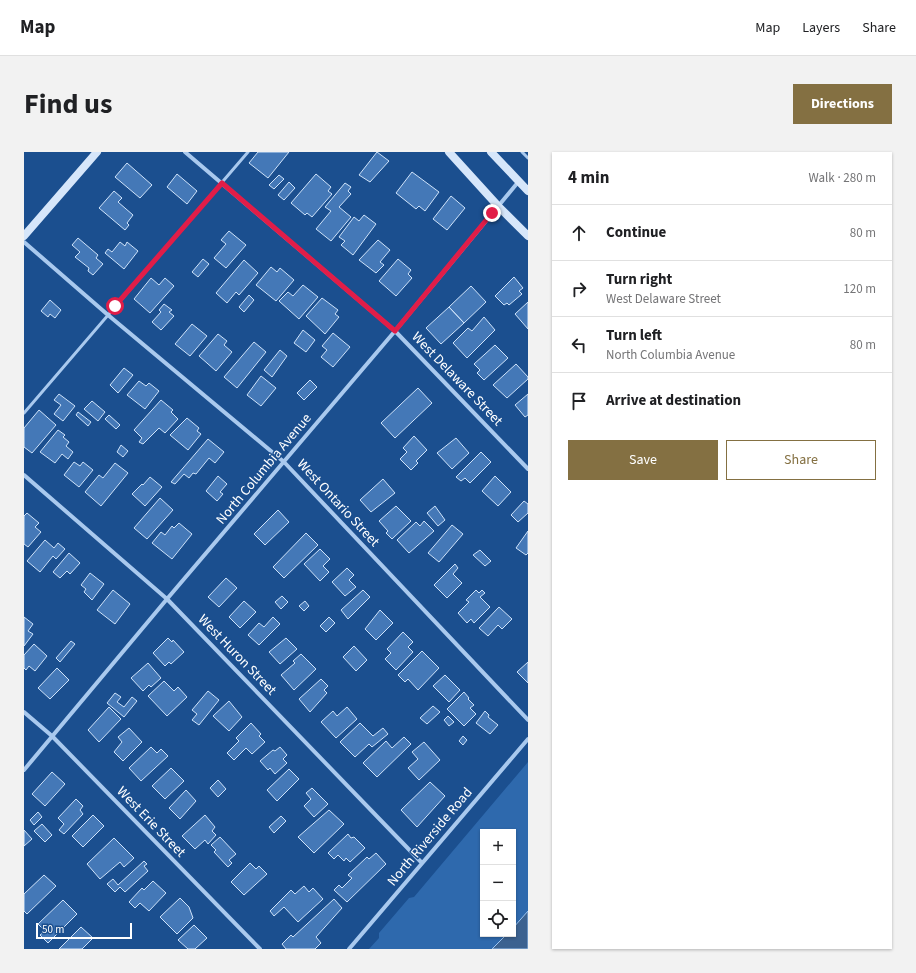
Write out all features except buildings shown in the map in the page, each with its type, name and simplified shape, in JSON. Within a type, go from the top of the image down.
[{"type":"main road","points":[[24,236],[97,152]]},
{"type":"main road","points":[[448,152],[528,236]]},
{"type":"main road","points":[[491,152],[528,191]]},
{"type":"street","name":"West Delaware Street","points":[[185,152],[395,331],[528,468]]},
{"type":"street","name":"North Columbia Avenue","points":[[24,770],[395,331],[519,181]]},
{"type":"street","name":"West Ontario Street","points":[[24,242],[108,315],[284,462],[528,720]]},
{"type":"street","name":"West Huron Street","points":[[24,475],[167,599],[422,863]]},
{"type":"street","name":"West Erie Street","points":[[24,712],[52,736],[260,949]]},
{"type":"street","name":"North Riverside Road","points":[[349,949],[528,739]]},
{"type":"lane","points":[[24,413],[248,152]]},
{"type":"lane","points":[[522,152],[528,158]]},
{"type":"shaded area","points":[[528,762],[528,949],[369,949],[379,938],[379,933],[409,898],[414,897]]},
{"type":"shaded area","points":[[528,911],[528,949],[492,949],[504,937],[516,937],[516,925]]},
{"type":"route","points":[[115,306],[222,183],[395,331],[492,213]]}]
